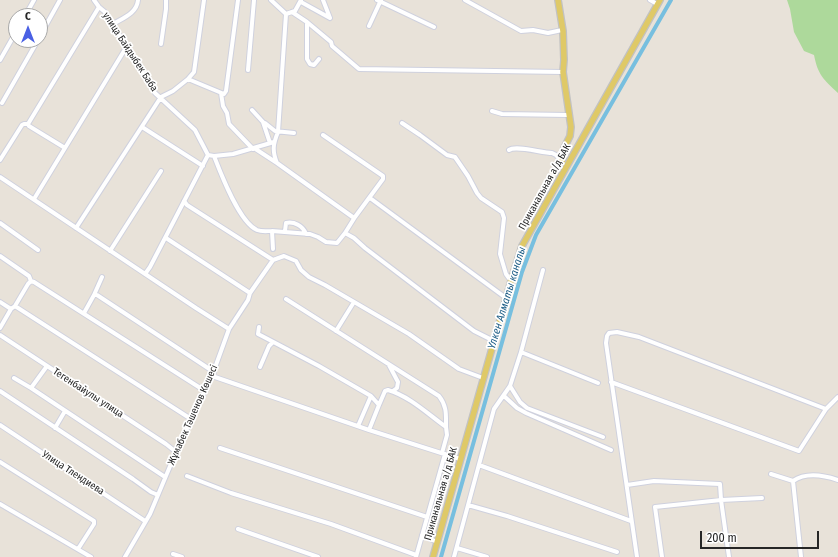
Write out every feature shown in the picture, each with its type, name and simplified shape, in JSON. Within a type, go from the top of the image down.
[{"type":"main road","points":[[556,1],[562,30],[564,60],[563,72],[568,115],[571,127],[570,136],[564,148],[565,164]]},
{"type":"main road","name":"Приканальная а/д БАК","points":[[433,557],[522,246],[565,164],[659,2]]},
{"type":"street","points":[[48,22],[60,0]]},
{"type":"street","name":"улица Байдыбек Баба","points":[[94,0],[113,24],[155,93],[195,130],[208,155]]},
{"type":"street","points":[[113,24],[134,10],[138,6],[138,0]]},
{"type":"street","points":[[161,44],[166,0]]},
{"type":"street","points":[[76,228],[161,97],[173,91],[194,72],[204,0]]},
{"type":"street","points":[[188,79],[224,94],[226,91],[238,0]]},
{"type":"street","points":[[248,70],[254,0]]},
{"type":"street","points":[[271,0],[286,14]]},
{"type":"street","points":[[286,14],[297,8],[301,1],[330,18],[323,0]]},
{"type":"street","points":[[368,26],[379,0],[434,27]]},
{"type":"street","points":[[465,0],[521,31],[533,30],[548,33],[562,30]]},
{"type":"street","points":[[650,0],[659,2]]},
{"type":"street","points":[[0,160],[22,126],[24,124],[28,124],[99,7]]},
{"type":"street","points":[[292,12],[307,22],[331,42],[332,46],[359,68],[563,72]]},
{"type":"street","points":[[145,274],[166,238],[208,155],[214,156],[233,154],[272,142],[278,131],[286,14]]},
{"type":"street","points":[[307,22],[307,59],[310,64],[314,65],[319,59]]},
{"type":"street","points":[[0,60],[8,46]]},
{"type":"street","points":[[34,199],[127,46]]},
{"type":"street","points":[[2,103],[33,48]]},
{"type":"street","points":[[221,93],[223,106],[227,113],[229,124],[254,148],[354,218]]},
{"type":"street","points":[[252,110],[263,122],[275,131],[294,133]]},
{"type":"street","points":[[492,111],[502,114],[568,115]]},
{"type":"street","points":[[263,122],[273,144],[274,156],[277,163]]},
{"type":"street","points":[[402,123],[447,155],[455,157],[481,198],[502,212],[504,218],[500,254],[506,274],[511,281]]},
{"type":"street","points":[[28,124],[42,135],[65,148]]},
{"type":"street","points":[[142,127],[203,166]]},
{"type":"street","points":[[214,156],[238,210],[256,229],[262,231],[285,231],[306,234],[318,237],[331,244],[337,243],[346,233],[354,218],[383,179],[383,176],[323,134]]},
{"type":"street","points":[[509,150],[512,148],[523,148],[552,153],[565,164]]},
{"type":"street","points":[[110,250],[161,171]]},
{"type":"street","points":[[0,177],[229,329]]},
{"type":"street","points":[[370,198],[506,298]]},
{"type":"street","points":[[184,201],[187,205],[273,260],[284,256],[296,261],[301,270],[309,277],[409,334],[459,369],[483,378]]},
{"type":"street","points":[[285,231],[286,223],[292,222],[302,227],[306,234]]},
{"type":"street","points":[[0,223],[38,250]]},
{"type":"street","points":[[272,231],[273,249]]},
{"type":"street","points":[[346,233],[474,331],[494,341]]},
{"type":"street","points":[[166,238],[250,293]]},
{"type":"street","points":[[0,256],[29,276],[31,281],[84,312],[204,391]]},
{"type":"street","name":"Жұмабек Тәшенов Көшесі","points":[[125,557],[158,495],[191,419],[213,374],[229,329],[248,300],[250,293],[273,260]]},
{"type":"street","points":[[454,557],[494,409],[510,386],[521,352],[543,270]]},
{"type":"street","points":[[84,312],[102,277]]},
{"type":"street","points":[[0,328],[11,309],[16,306],[31,281]]},
{"type":"street","points":[[94,295],[213,374],[369,430],[460,459]]},
{"type":"street","points":[[187,476],[232,493],[331,524],[416,556],[444,454],[447,435],[446,410],[444,402],[439,396],[286,299]]},
{"type":"street","points":[[0,302],[11,309]]},
{"type":"street","points":[[336,331],[354,302]]},
{"type":"street","points":[[16,306],[191,419]]},
{"type":"street","points":[[259,327],[258,334],[371,396],[379,405]]},
{"type":"street","points":[[637,557],[606,343],[607,336],[611,332],[639,337],[826,409]]},
{"type":"street","name":"Тегенбайулы улица","points":[[0,335],[176,452]]},
{"type":"street","points":[[260,367],[269,346],[274,342]]},
{"type":"street","points":[[521,352],[598,383]]},
{"type":"street","points":[[388,364],[398,382],[397,388],[393,391]]},
{"type":"street","points":[[31,388],[47,366]]},
{"type":"street","points":[[14,378],[165,477]]},
{"type":"street","points":[[611,382],[799,451],[826,409],[838,397]]},
{"type":"street","points":[[510,386],[520,402],[527,408],[603,437]]},
{"type":"street","points":[[369,430],[385,391],[388,390],[393,391],[414,403],[446,427]]},
{"type":"street","points":[[0,391],[151,492],[158,495]]},
{"type":"street","points":[[358,426],[371,396]]},
{"type":"street","points":[[504,396],[517,408],[526,413],[611,450]]},
{"type":"street","points":[[55,428],[65,412]]},
{"type":"street","name":"Улица Тлендиева","points":[[0,425],[145,521]]},
{"type":"street","points":[[220,448],[427,517]]},
{"type":"street","points":[[0,462],[94,521],[94,524],[78,550]]},
{"type":"street","points":[[479,465],[631,521]]},
{"type":"street","points":[[771,474],[793,481]]},
{"type":"street","points":[[793,481],[799,477],[816,475],[838,480]]},
{"type":"street","points":[[627,484],[654,481],[720,484],[729,557]]},
{"type":"street","points":[[793,481],[801,557]]},
{"type":"street","points":[[662,557],[655,507],[721,500],[762,498]]},
{"type":"street","points":[[0,504],[91,557]]},
{"type":"street","points":[[468,505],[508,516],[617,552]]},
{"type":"street","points":[[238,529],[318,557]]},
{"type":"street","points":[[422,535],[437,542]]},
{"type":"street","points":[[457,548],[486,557]]},
{"type":"street","points":[[173,554],[182,557]]},
{"type":"green space","points":[[787,0],[838,0],[838,93],[828,84],[819,72],[814,55],[804,51],[794,32]]},
{"type":"waterway","name":"Үлкен Алматы каналы","points":[[441,557],[522,272],[536,235],[671,0]]}]
